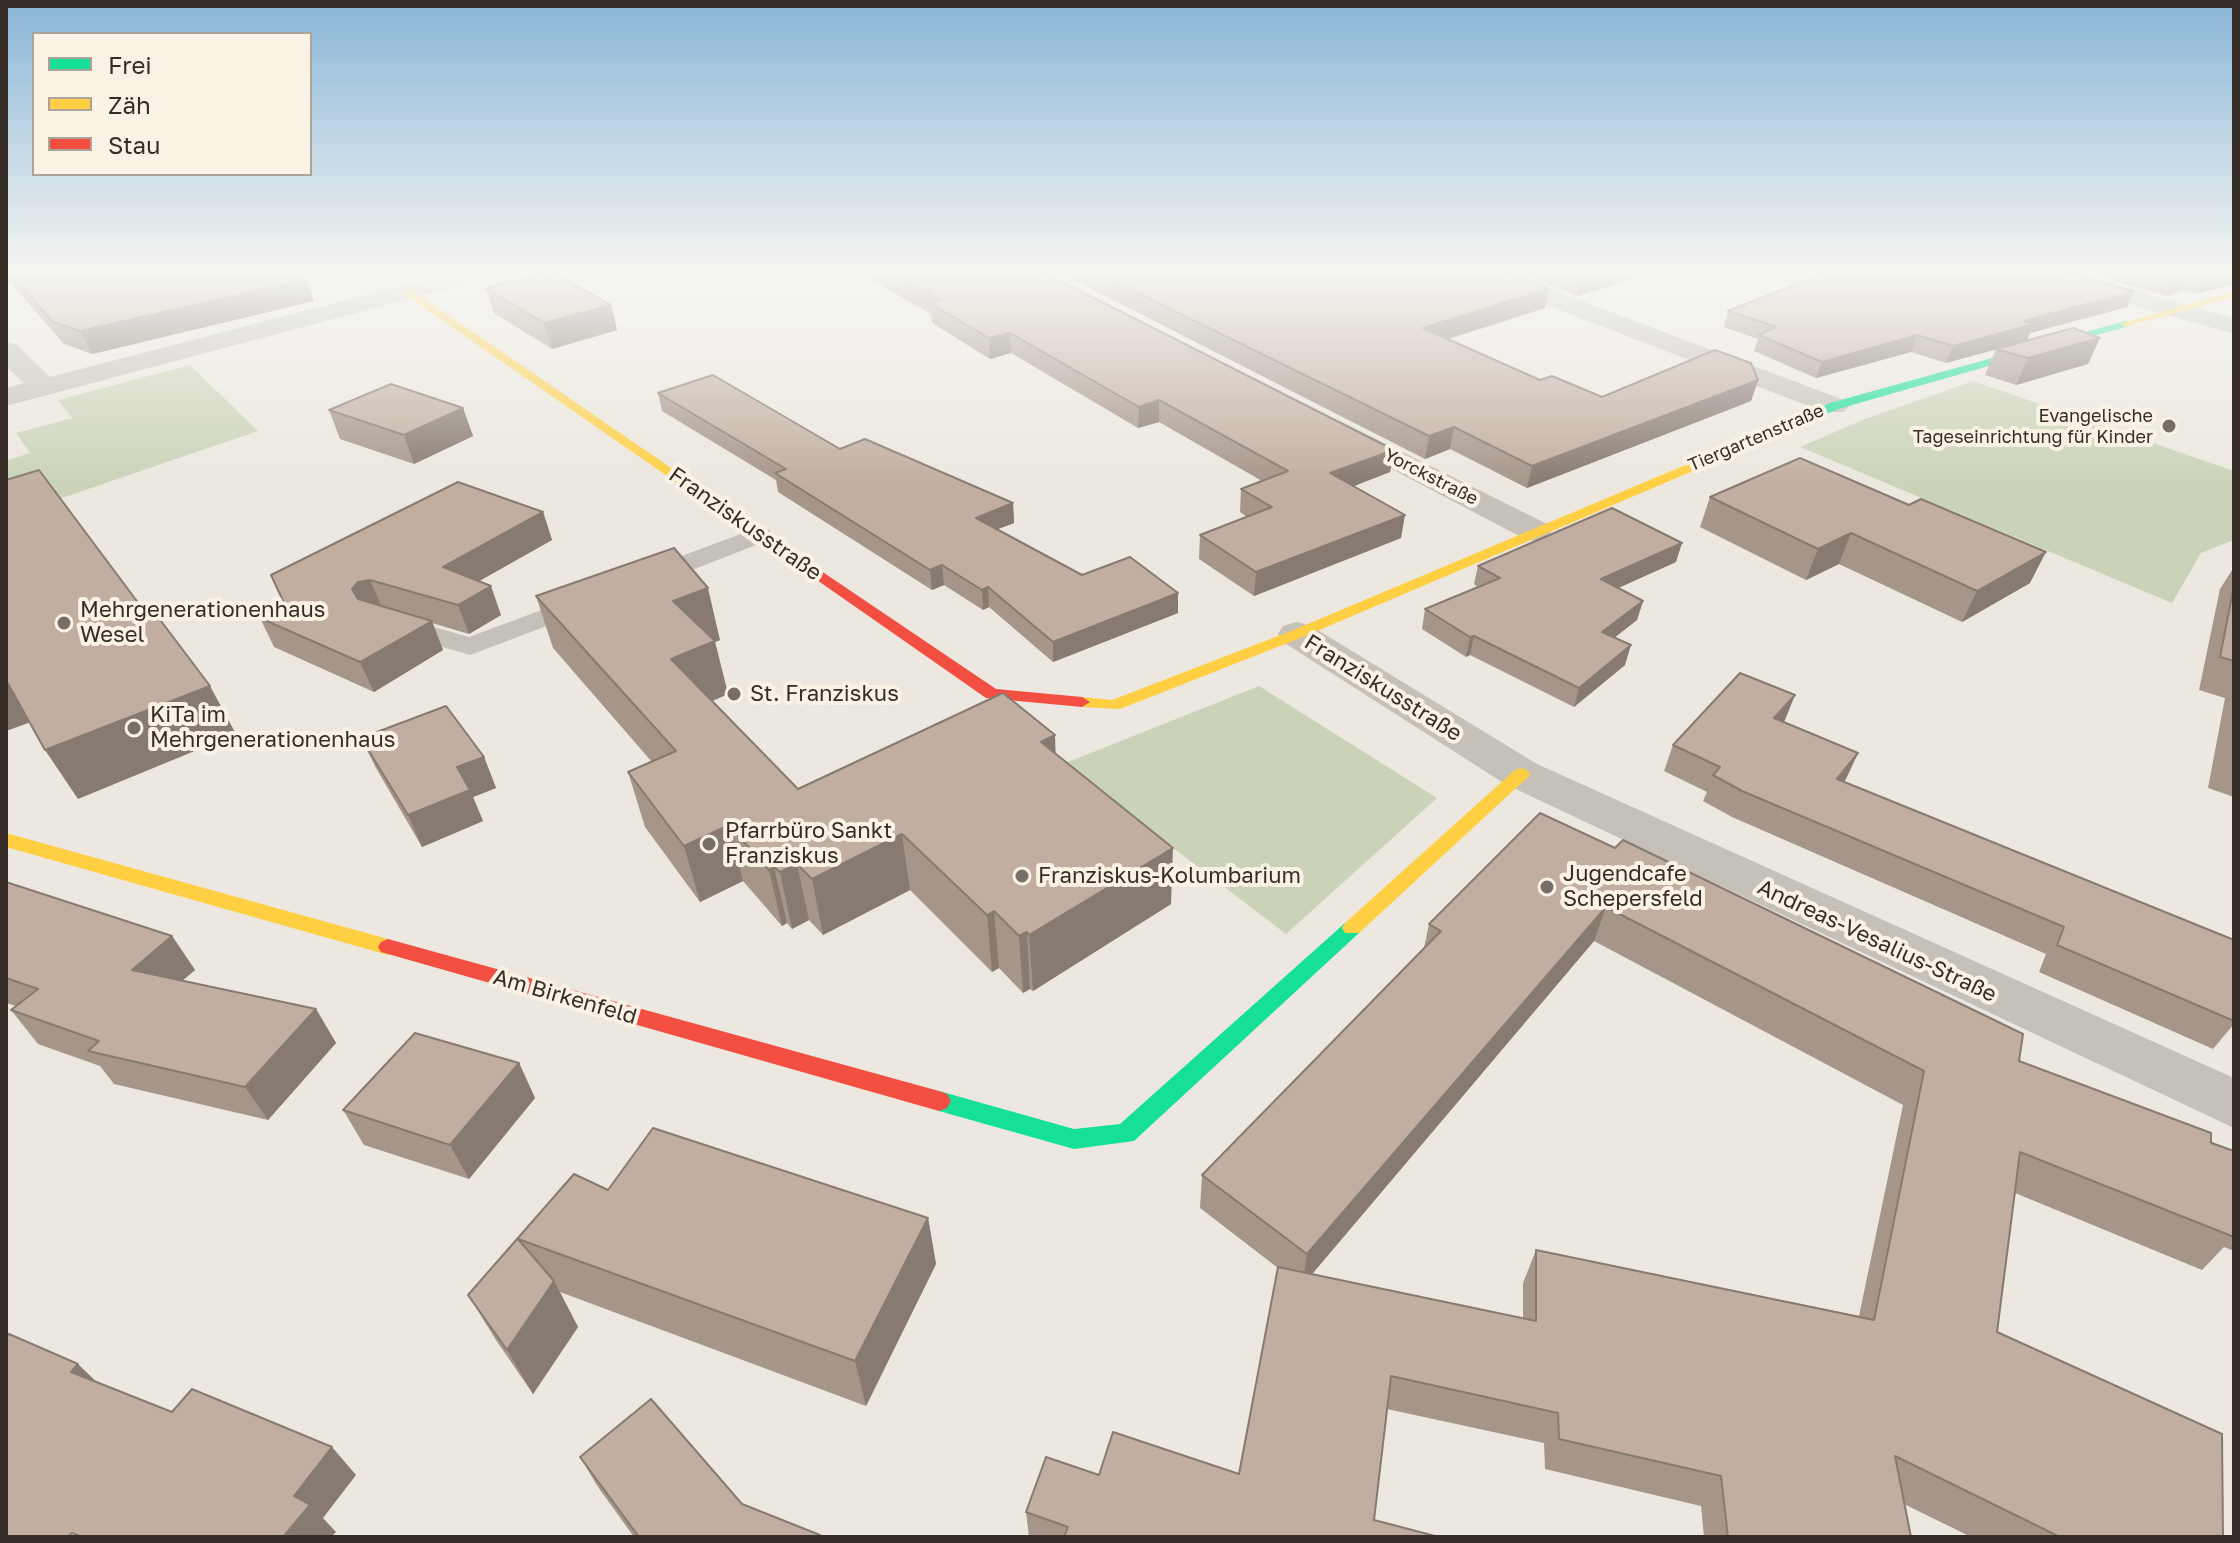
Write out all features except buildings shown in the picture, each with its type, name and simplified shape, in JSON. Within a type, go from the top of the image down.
[{"type":"street","points":[[6,397],[216,342]]},
{"type":"street","name":"Franziskusstraße","points":[[480,342],[992,694],[1114,705],[1297,634],[1521,774]]},
{"type":"street","points":[[1666,342],[1834,406]]},
{"type":"street","name":"Tiergartenstraße","points":[[1297,634],[1834,406],[2063,342]]},
{"type":"street","points":[[6,350],[44,387]]},
{"type":"street","name":"Yorckstraße","points":[[1310,415],[1535,531]]},
{"type":"street","name":"Andreas-Vesalius-Straße","points":[[1521,774],[2234,1104]]},
{"type":"street","name":"Am Birkenfeld","points":[[6,840],[1074,1139],[1126,1134],[1521,774]]},
{"type":"lane","points":[[381,619],[470,646],[760,535]]},
{"type":"green space","points":[[190,365],[258,431],[6,517],[6,461],[30,453],[16,433],[72,418],[58,400]]},
{"type":"green space","points":[[1973,381],[2234,471],[2234,540],[2201,553],[2172,603],[1800,447],[1865,419]]},
{"type":"green space","points":[[1259,686],[1437,798],[1286,934],[1063,764]]},
{"type":"traffic: fast","points":[[1702,462],[1834,406],[2061,342]]},
{"type":"traffic: fast","points":[[939,1101],[1074,1139],[1126,1134],[1352,928]]},
{"type":"traffic: slow","points":[[481,342],[756,531]]},
{"type":"traffic: slow","points":[[1082,702],[1114,705],[1297,634],[1702,462]]},
{"type":"traffic: slow","points":[[1352,928],[1521,774]]},
{"type":"traffic: slow","points":[[6,840],[388,947]]},
{"type":"traffic: jam","points":[[756,531],[992,694],[1082,702]]},
{"type":"traffic: jam","points":[[388,947],[939,1101]]},
{"type":"place","name":"Evangelische Tageseinrichtung für Kinder","points":[[2169,426]]},
{"type":"place","name":"Mehrgenerationenhaus Wesel","points":[[64,623]]},
{"type":"place","name":"St. Franziskus","points":[[734,694]]},
{"type":"place","name":"KiTa im Mehrgenerationenhaus","points":[[134,728]]},
{"type":"place","name":"Pfarrbüro Sankt Franziskus","points":[[709,844]]},
{"type":"place","name":"Franziskus-Kolumbarium","points":[[1022,876]]},
{"type":"place","name":"Jugendcafe Schepersfeld","points":[[1547,887]]}]
